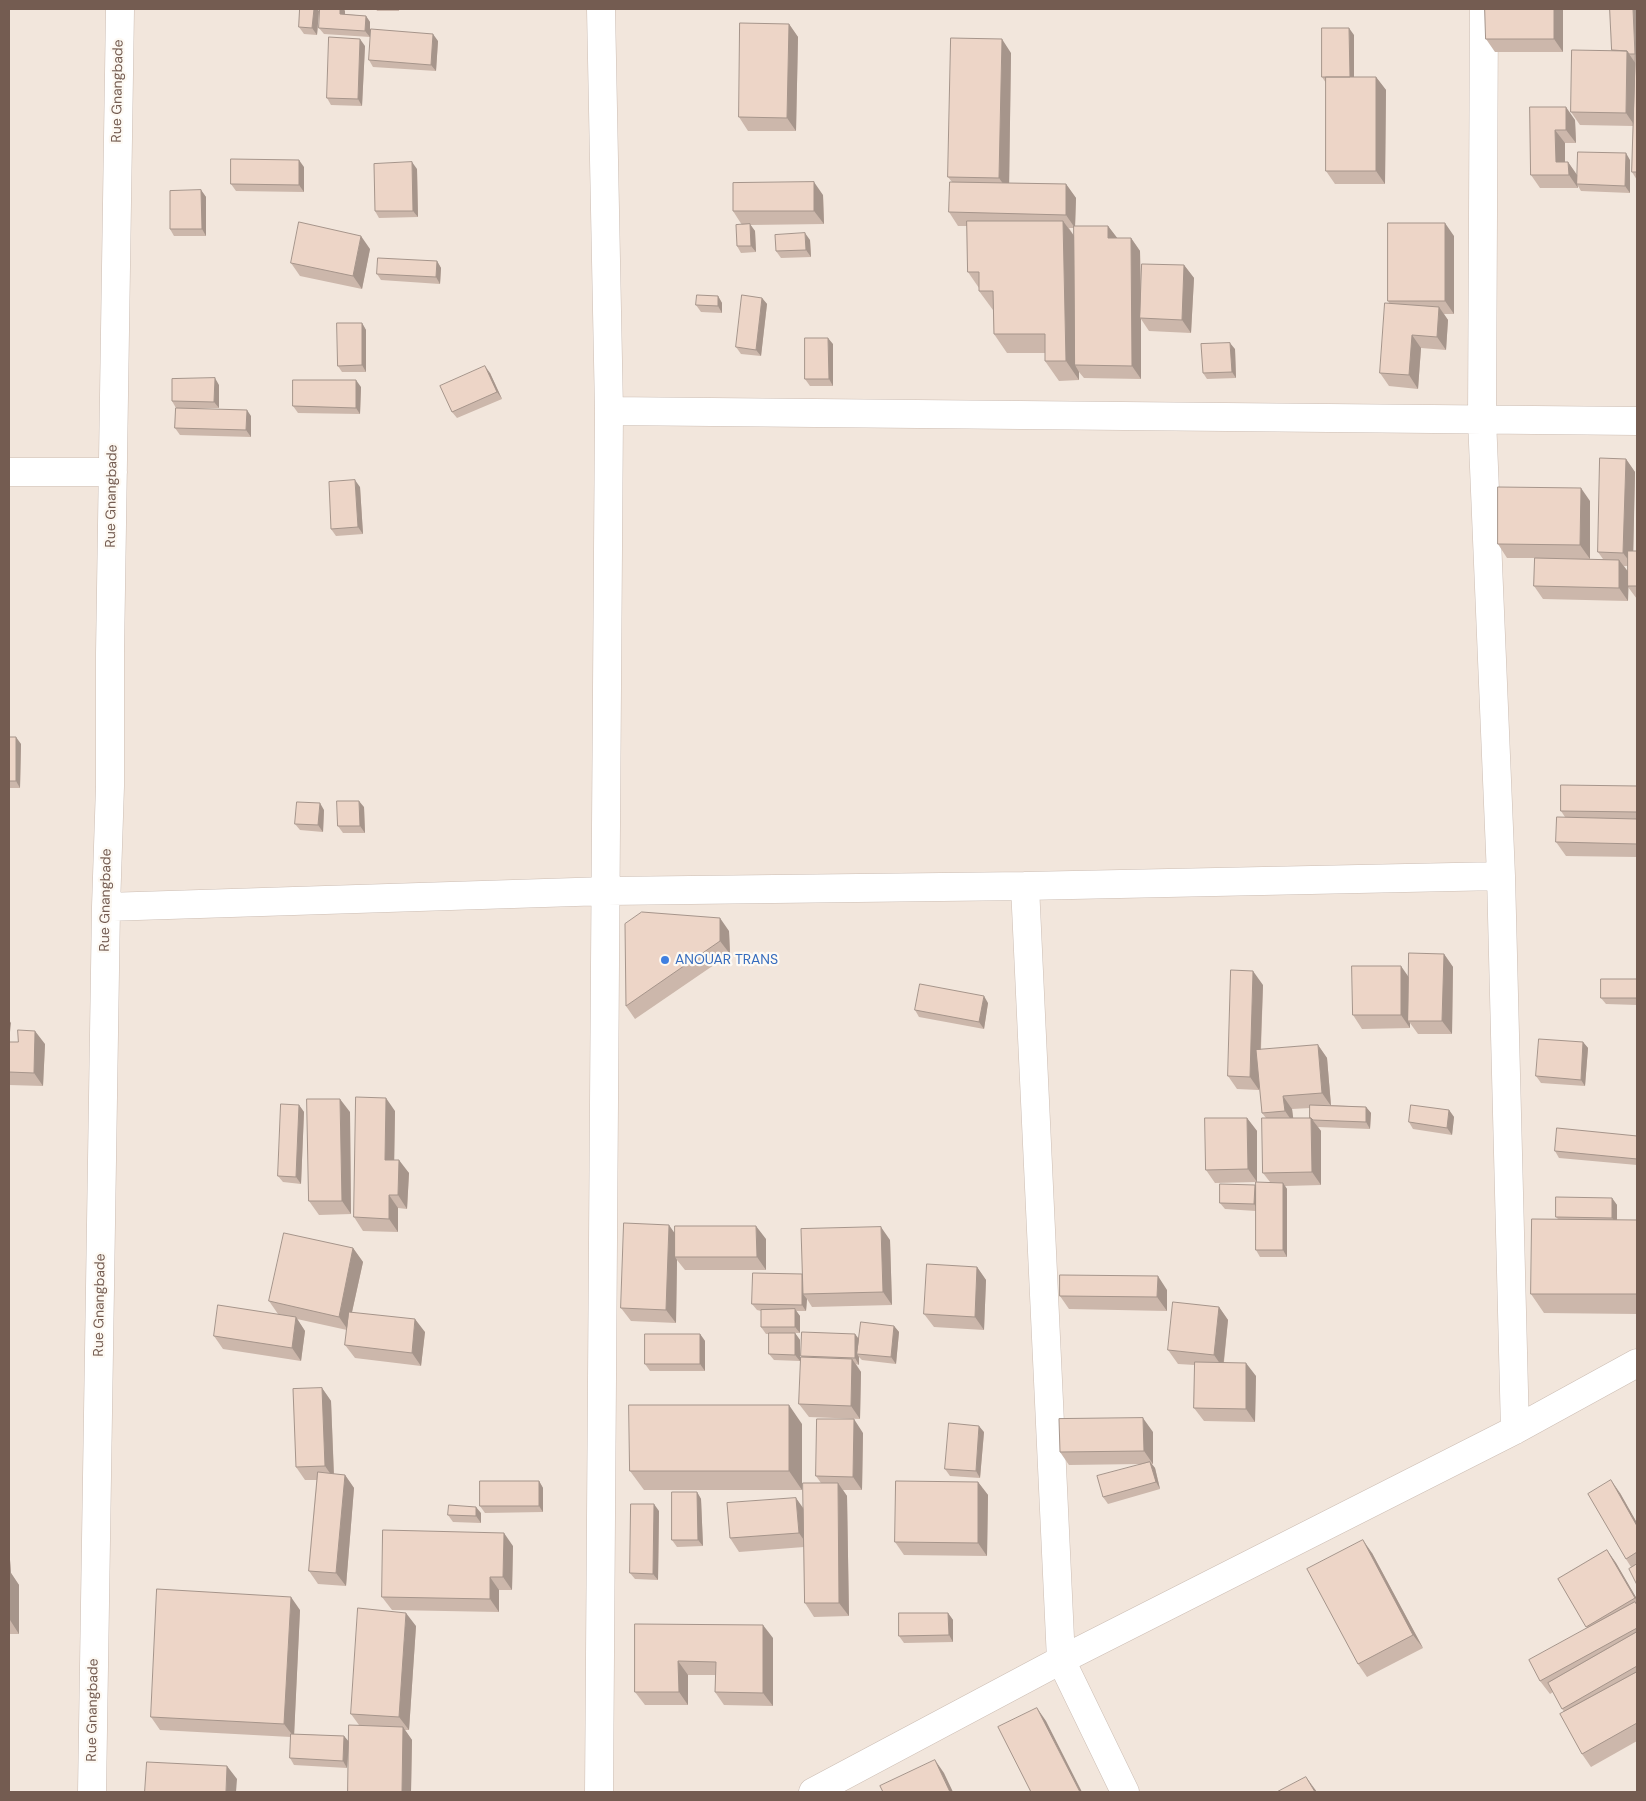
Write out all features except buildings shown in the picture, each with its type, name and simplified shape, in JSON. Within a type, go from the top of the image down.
[{"type":"street","name":"Rue Gnangbade","points":[[92,1792],[106,907],[110,786],[112,472],[120,9]]},
{"type":"street","points":[[599,1792],[609,411],[601,9]]},
{"type":"street","points":[[1484,9],[1482,419],[1501,876],[1515,1430]]},
{"type":"street","points":[[609,411],[1637,421]]},
{"type":"street","points":[[9,472],[112,472]]},
{"type":"street","points":[[106,907],[607,891],[1025,886],[1501,876]]},
{"type":"street","points":[[1025,886],[1061,1660],[1125,1792]]},
{"type":"street","points":[[813,1792],[1061,1660],[1515,1430],[1637,1363]]},
{"type":"shaded area","points":[[9,9],[1637,9],[1637,1792],[9,1792]]},
{"type":"place","name":"ANOUAR TRANS","points":[[665,960]]}]
